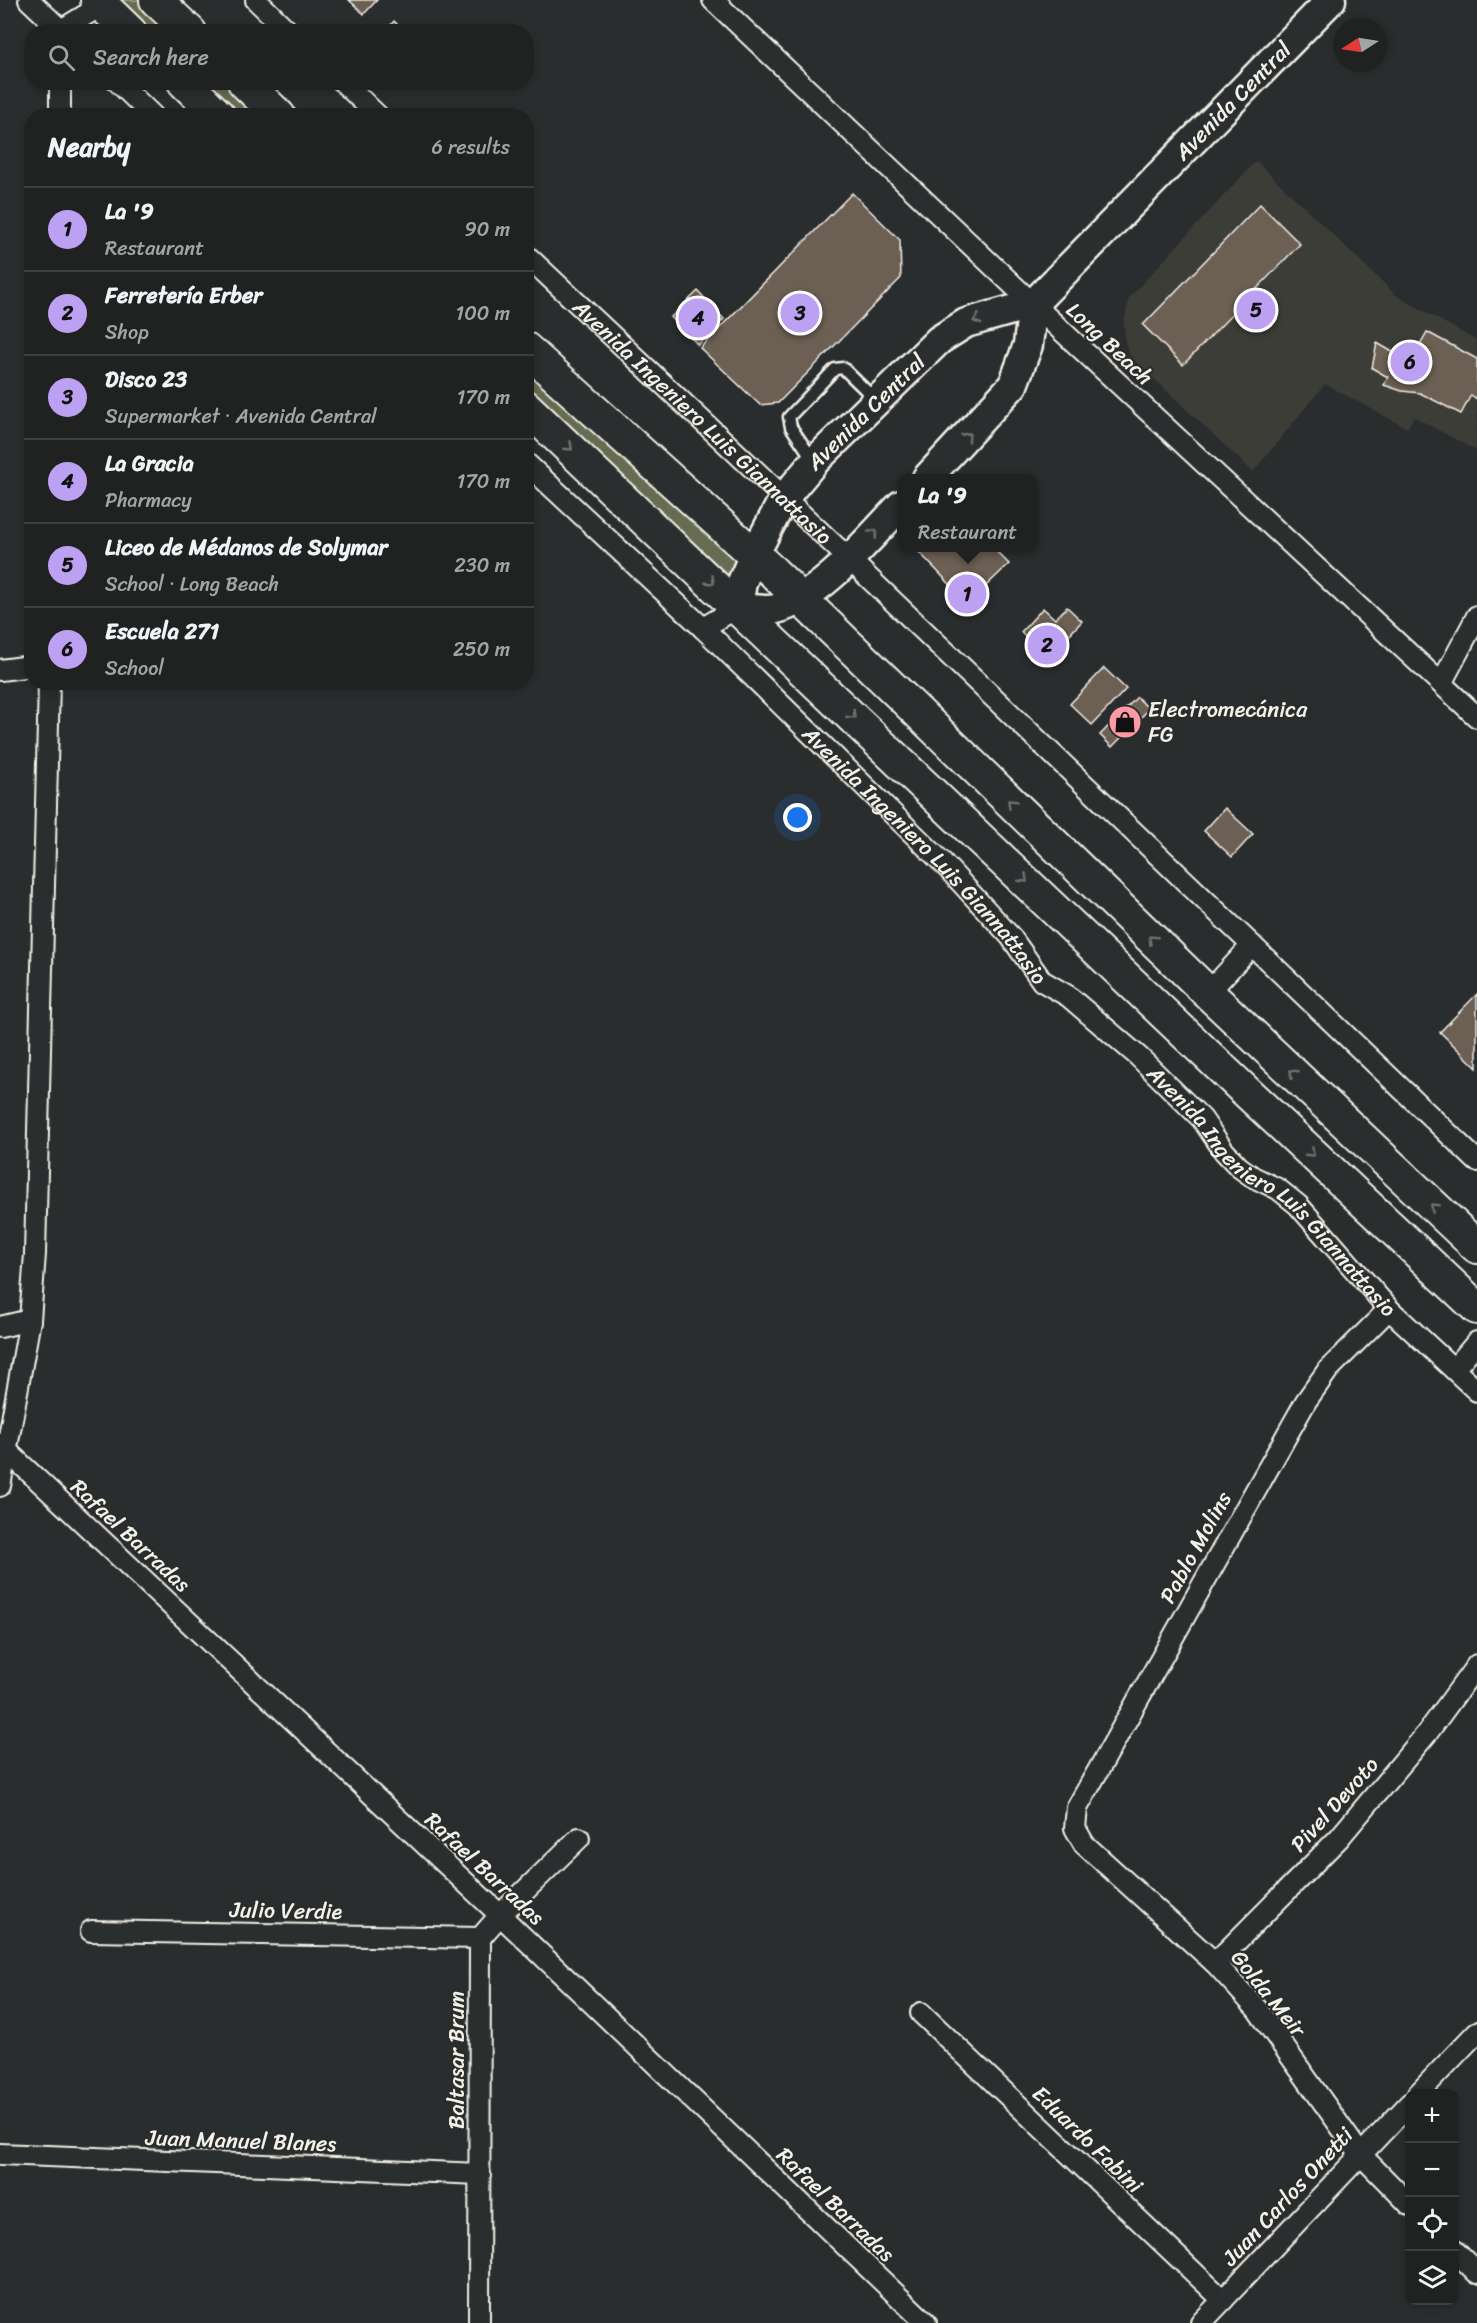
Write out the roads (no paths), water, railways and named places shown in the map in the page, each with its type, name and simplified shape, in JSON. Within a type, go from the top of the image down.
[{"type":"main road","points":[[156,0],[182,24]]},
{"type":"main road","points":[[99,2],[122,24]]},
{"type":"main road","points":[[192,90],[211,108]]},
{"type":"main road","points":[[252,90],[271,108]]},
{"type":"main road","points":[[534,356],[801,599],[1208,993],[1477,1247]]},
{"type":"main road","name":"Avenida Ingeniero Luis Giannattasio","points":[[534,415],[1477,1308]]},
{"type":"street","points":[[30,0],[55,24]]},
{"type":"street","points":[[256,0],[281,24]]},
{"type":"street","name":"Long Beach","points":[[713,0],[1033,304],[1477,717]]},
{"type":"street","name":"Avenida Central","points":[[738,607],[742,582],[784,498],[815,461],[948,335],[966,323],[1033,304],[1331,0]]},
{"type":"street","points":[[71,24],[99,2]]},
{"type":"street","points":[[60,90],[60,108]]},
{"type":"street","points":[[126,90],[145,108]]},
{"type":"street","points":[[351,90],[370,108]]},
{"type":"street","name":"Avenida Ingeniero Luis Giannattasio","points":[[534,263],[849,559],[1477,1161]]},
{"type":"street","points":[[931,474],[1013,385],[1028,345],[1033,304]]},
{"type":"street","name":"Avenida Ingeniero Luis Giannattasio","points":[[534,470],[703,628],[943,863],[1011,937],[1042,981],[1068,996],[1139,1057],[1202,1119],[1224,1151],[1239,1167],[1298,1205],[1389,1309],[1477,1390]]},
{"type":"street","points":[[703,628],[738,607],[774,610],[801,599],[849,559],[897,509]]},
{"type":"street","points":[[1442,682],[1477,616]]},
{"type":"street","points":[[0,670],[24,667]]},
{"type":"street","points":[[0,1486],[30,1320],[35,1254],[49,690]]},
{"type":"street","points":[[1208,993],[1252,945]]},
{"type":"street","name":"Pablo Molins","points":[[1075,1828],[1077,1808],[1290,1426],[1328,1370],[1389,1309]]},
{"type":"street","points":[[0,1327],[30,1320]]},
{"type":"street","points":[[1454,1369],[1477,1342]]},
{"type":"street","name":"Rafael Barradas","points":[[7,1451],[500,1915],[926,2323]]},
{"type":"street","name":"Pivel Devoto","points":[[1215,1963],[1339,1838],[1428,1732],[1477,1665]]},
{"type":"street","name":"Golda Meir","points":[[1075,1828],[1084,1844],[1215,1963],[1257,2010],[1360,2154],[1405,2200]]},
{"type":"street","points":[[480,1938],[500,1915],[579,1838]]},
{"type":"street","name":"Julio Verdie","points":[[91,1931],[480,1938]]},
{"type":"street","name":"Baltasar Brum","points":[[480,1938],[480,2323]]},
{"type":"street","name":"Eduardo Fabini","points":[[921,2013],[1222,2300]]},
{"type":"street","points":[[1423,2089],[1477,2032]]},
{"type":"street","name":"Juan Carlos Onetti","points":[[1201,2323],[1405,2108]]},
{"type":"street","name":"Juan Manuel Blanes","points":[[0,2154],[480,2174]]},
{"type":"street","points":[[1456,2251],[1477,2273]]},
{"type":"lane","points":[[815,461],[791,427],[789,417],[835,369],[843,368],[877,401]]},
{"type":"place","name":"Liceo de Médanos de Solymar","points":[[1256,310]]},
{"type":"place","name":"Disco 23","points":[[800,313]]},
{"type":"place","name":"La Gracia","points":[[698,318]]},
{"type":"place","name":"Escuela 271","points":[[1410,362]]},
{"type":"place","name":"La '9","points":[[967,594]]},
{"type":"place","name":"Ferretería Erber","points":[[1047,645]]},
{"type":"place","name":"Electromecánica FG","points":[[1125,722]]}]
